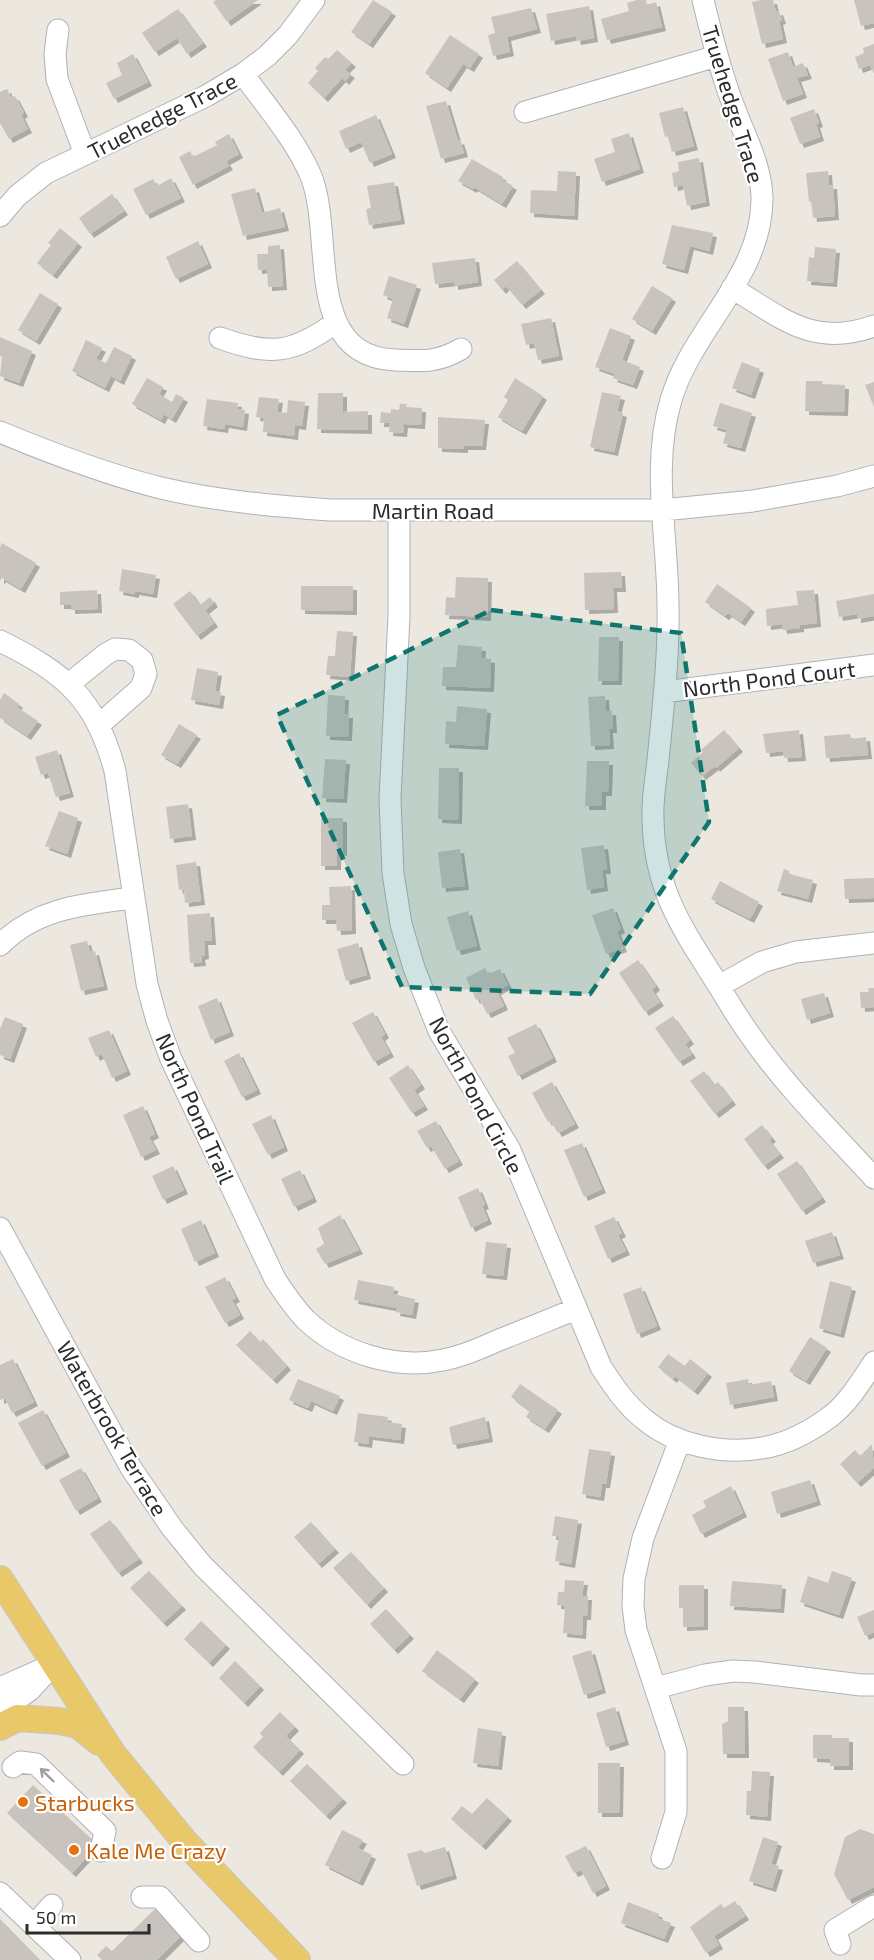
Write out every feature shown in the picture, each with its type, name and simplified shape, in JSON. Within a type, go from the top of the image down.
[{"type":"main road","points":[[0,1579],[113,1754],[204,1864],[297,1960]]},
{"type":"main road","points":[[0,1727],[18,1718],[49,1719],[78,1725],[113,1754]]},
{"type":"street","name":"Truehedge Trace","points":[[0,216],[17,196],[46,173],[206,96],[243,74],[267,56],[288,35],[314,0]]},
{"type":"street","name":"Truehedge Trace","points":[[663,510],[662,449],[671,400],[688,357],[747,263],[756,242],[761,216],[762,193],[755,161],[731,100],[703,0]]},
{"type":"street","points":[[58,30],[55,54],[57,79],[85,154]]},
{"type":"street","points":[[525,112],[717,56]]},
{"type":"street","points":[[243,74],[293,142],[311,177],[321,216],[328,301],[336,323],[344,336],[369,355],[384,359],[431,361],[447,357],[461,349]]},
{"type":"street","points":[[732,288],[798,328],[824,334],[848,334],[874,326]]},
{"type":"street","points":[[220,338],[249,349],[280,350],[310,341],[336,323]]},
{"type":"street","name":"Martin Road","points":[[0,432],[64,458],[162,488],[219,499],[319,509],[663,510],[753,501],[837,486],[874,476]]},
{"type":"street","points":[[663,510],[668,607],[664,692],[652,816],[656,858],[664,888],[677,921],[690,944],[748,1032],[785,1080],[874,1178]]},
{"type":"street","name":"North Pond Circle","points":[[399,511],[399,616],[390,798],[393,873],[401,924],[414,968],[439,1031],[510,1150],[601,1367],[618,1394],[646,1421],[680,1440],[720,1450],[761,1448],[798,1437],[833,1414],[859,1385],[874,1362]]},
{"type":"street","name":"North Pond Trail","points":[[0,641],[36,659],[69,684],[86,703],[99,725],[115,771],[147,984],[157,1021],[171,1059],[276,1280],[289,1301],[307,1320],[331,1339],[362,1354],[389,1361],[420,1363],[464,1355],[576,1309]]},
{"type":"street","points":[[69,684],[115,649],[129,650],[142,660],[146,674],[141,688],[99,725]]},
{"type":"street","name":"North Pond Court","points":[[664,692],[874,665]]},
{"type":"street","points":[[0,945],[24,926],[46,914],[69,906],[133,898]]},
{"type":"street","points":[[719,986],[762,962],[796,952],[874,943]]},
{"type":"street","name":"Waterbrook Terrace","points":[[0,1228],[131,1468],[172,1527],[202,1565],[403,1764]]},
{"type":"street","points":[[662,1858],[676,1812],[676,1751],[636,1630],[633,1606],[634,1579],[643,1538],[680,1440]]},
{"type":"street","points":[[0,1688],[54,1664]]},
{"type":"street","points":[[0,1711],[30,1690],[54,1664]]},
{"type":"street","points":[[656,1688],[705,1675],[733,1671],[874,1685]]},
{"type":"street","points":[[13,1767],[20,1762],[36,1764],[105,1831],[101,1851]]},
{"type":"street","points":[[0,1893],[34,1926],[77,1957]]},
{"type":"street","points":[[142,1897],[160,1897],[200,1941]]},
{"type":"street","points":[[34,1926],[52,1905]]},
{"type":"street","points":[[840,1944],[835,1929],[874,1906]]},
{"type":"highlighted area","points":[[491,610],[681,633],[709,822],[590,994],[402,987],[277,715]]},
{"type":"building","points":[[216,0],[258,0],[227,22],[213,2]]},
{"type":"building","points":[[373,0],[392,12],[369,44],[351,32]]},
{"type":"building","points":[[646,0],[647,5],[656,2],[662,27],[607,40],[601,19],[629,11],[627,3]]},
{"type":"building","points":[[773,0],[776,12],[779,11],[782,20],[779,21],[783,39],[762,44],[752,2]]},
{"type":"building","points":[[854,0],[874,0],[874,23],[861,26]]},
{"type":"building","points":[[589,6],[594,38],[577,41],[576,36],[551,41],[546,14]]},
{"type":"building","points":[[531,8],[537,29],[507,37],[510,52],[493,56],[488,35],[495,33],[491,17]]},
{"type":"building","points":[[178,9],[203,43],[187,54],[177,38],[155,52],[142,33]]},
{"type":"building","points":[[450,35],[479,54],[470,68],[463,64],[447,88],[425,73]]},
{"type":"building","points":[[874,44],[874,74],[870,65],[859,69],[855,57],[864,53],[863,48]]},
{"type":"building","points":[[337,50],[352,63],[345,70],[351,74],[345,81],[342,78],[324,98],[308,83],[318,71],[315,68],[325,57],[328,59]]},
{"type":"building","points":[[788,52],[793,67],[803,63],[808,75],[797,78],[803,94],[783,101],[768,59]]},
{"type":"building","points":[[133,54],[148,82],[114,99],[106,83],[122,75],[117,63]]},
{"type":"building","points":[[7,89],[11,98],[15,96],[24,113],[21,115],[28,129],[9,139],[0,123],[0,92]]},
{"type":"building","points":[[446,101],[464,153],[441,159],[426,106]]},
{"type":"building","points":[[683,107],[694,146],[672,152],[668,136],[665,137],[659,113]]},
{"type":"building","points":[[814,109],[819,123],[816,124],[820,137],[800,144],[790,118]]},
{"type":"building","points":[[376,115],[392,154],[370,163],[361,142],[346,149],[339,131]]},
{"type":"building","points":[[629,133],[640,169],[602,182],[594,159],[615,152],[611,139]]},
{"type":"building","points":[[229,134],[239,154],[226,161],[229,166],[193,185],[179,157],[190,151],[193,157],[217,145],[215,142]]},
{"type":"building","points":[[699,158],[706,202],[687,206],[683,185],[674,187],[672,173],[679,171],[678,162]]},
{"type":"building","points":[[472,159],[503,177],[501,179],[513,186],[502,204],[474,187],[473,189],[458,181]]},
{"type":"building","points":[[558,171],[576,172],[574,216],[530,213],[531,190],[557,191]]},
{"type":"building","points":[[828,171],[829,185],[833,185],[835,216],[813,218],[806,173]]},
{"type":"building","points":[[171,178],[181,198],[146,215],[133,189],[153,179],[157,186]]},
{"type":"building","points":[[394,182],[401,220],[369,225],[366,209],[371,208],[367,186]]},
{"type":"building","points":[[255,188],[262,213],[280,208],[285,227],[243,236],[231,194]]},
{"type":"building","points":[[112,194],[124,211],[90,234],[79,218]]},
{"type":"building","points":[[672,225],[713,233],[709,251],[690,246],[684,270],[662,264]]},
{"type":"building","points":[[60,228],[78,243],[53,275],[37,263],[51,245],[48,243]]},
{"type":"building","points":[[198,241],[208,264],[176,279],[166,257]]},
{"type":"building","points":[[280,245],[283,286],[268,287],[267,269],[258,270],[257,254],[268,254],[268,246]]},
{"type":"building","points":[[815,247],[836,249],[833,283],[807,281],[809,257],[814,258]]},
{"type":"building","points":[[475,258],[478,282],[454,286],[454,282],[435,284],[432,263]]},
{"type":"building","points":[[517,261],[541,290],[522,305],[506,286],[502,290],[494,280]]},
{"type":"building","points":[[389,276],[417,285],[404,324],[387,318],[393,299],[383,295]]},
{"type":"building","points":[[652,286],[672,298],[652,331],[632,319]]},
{"type":"building","points":[[40,293],[58,304],[36,341],[18,330]]},
{"type":"building","points":[[551,318],[559,356],[538,360],[534,343],[526,345],[521,324]]},
{"type":"building","points":[[610,328],[631,336],[622,360],[640,367],[633,385],[613,378],[615,374],[595,367]]},
{"type":"building","points":[[0,337],[32,351],[19,383],[0,376],[2,357],[0,356]]},
{"type":"building","points":[[86,340],[102,348],[96,359],[106,363],[114,347],[132,356],[120,381],[111,376],[105,388],[72,371]]},
{"type":"building","points":[[742,362],[760,369],[751,395],[732,388]]},
{"type":"building","points":[[147,378],[163,387],[159,394],[172,402],[176,394],[184,398],[172,419],[164,414],[161,420],[132,404]]},
{"type":"building","points":[[515,378],[543,396],[522,431],[498,417],[508,400],[504,397]]},
{"type":"building","points":[[806,381],[845,385],[844,412],[805,411]]},
{"type":"building","points":[[874,382],[874,407],[865,385]]},
{"type":"building","points":[[602,392],[621,396],[617,411],[623,413],[614,452],[590,447]]},
{"type":"building","points":[[318,393],[343,393],[343,412],[368,411],[368,430],[317,429]]},
{"type":"building","points":[[259,397],[279,399],[277,412],[287,413],[288,400],[305,402],[302,426],[295,425],[294,436],[263,432],[264,418],[256,417]]},
{"type":"building","points":[[207,399],[238,403],[237,409],[245,410],[243,427],[225,424],[224,429],[203,426]]},
{"type":"building","points":[[720,403],[752,413],[741,448],[723,443],[727,430],[713,426]]},
{"type":"building","points":[[400,404],[407,404],[406,407],[422,408],[421,425],[404,424],[403,433],[389,432],[390,423],[380,423],[381,412],[391,413],[391,409],[399,410]]},
{"type":"building","points":[[438,417],[485,420],[482,446],[464,446],[464,449],[438,448]]},
{"type":"building","points":[[2,543],[36,563],[21,589],[2,578],[0,581]]},
{"type":"building","points":[[122,569],[156,575],[153,594],[119,591]]},
{"type":"building","points":[[621,572],[622,588],[613,588],[614,609],[585,610],[584,573]]},
{"type":"building","points":[[456,577],[488,578],[487,617],[445,615],[446,597],[455,598]]},
{"type":"building","points":[[717,584],[751,608],[741,622],[728,613],[725,616],[705,602]]},
{"type":"building","points":[[301,586],[353,586],[353,611],[301,610]]},
{"type":"building","points":[[97,590],[98,609],[71,610],[71,605],[60,605],[60,592]]},
{"type":"building","points":[[814,590],[817,623],[783,630],[782,624],[767,626],[766,609],[798,605],[796,591]]},
{"type":"building","points":[[190,591],[200,605],[210,597],[214,603],[205,610],[214,623],[197,636],[173,604]]},
{"type":"building","points":[[874,594],[874,616],[857,619],[857,614],[839,617],[836,601]]},
{"type":"building","points":[[337,631],[353,632],[350,677],[326,675],[328,656],[335,656]]},
{"type":"building","points":[[599,637],[619,637],[618,681],[598,681]]},
{"type":"building","points":[[458,645],[482,647],[481,658],[491,659],[490,688],[442,686],[443,667],[456,667]]},
{"type":"building","points":[[197,668],[218,672],[215,691],[221,692],[219,705],[191,700]]},
{"type":"building","points":[[4,693],[19,704],[17,707],[38,721],[27,736],[0,718],[0,700]]},
{"type":"building","points":[[328,695],[345,696],[344,714],[349,714],[348,737],[326,736]]},
{"type":"building","points":[[605,696],[606,711],[612,711],[613,729],[609,729],[610,745],[591,746],[588,697]]},
{"type":"building","points":[[457,706],[487,709],[484,746],[445,744],[446,721],[456,722]]},
{"type":"building","points":[[179,724],[197,735],[177,764],[161,755]]},
{"type":"building","points":[[724,730],[739,748],[716,768],[715,766],[702,776],[691,763],[703,752],[701,750]]},
{"type":"building","points":[[799,730],[802,757],[784,758],[783,751],[766,753],[763,734]]},
{"type":"building","points":[[850,734],[851,739],[866,737],[868,755],[826,758],[824,736]]},
{"type":"building","points":[[57,750],[70,793],[56,797],[48,773],[41,775],[35,757]]},
{"type":"building","points":[[325,759],[346,760],[343,799],[322,798]]},
{"type":"building","points":[[587,761],[609,761],[608,792],[602,792],[602,806],[585,806]]},
{"type":"building","points":[[439,768],[459,768],[458,820],[438,819]]},
{"type":"building","points":[[188,804],[192,836],[170,839],[166,807]]},
{"type":"building","points":[[59,811],[78,818],[67,854],[45,846]]},
{"type":"building","points":[[321,818],[343,818],[343,852],[337,851],[337,866],[321,866]]},
{"type":"building","points":[[604,845],[607,870],[602,870],[604,887],[587,890],[581,848]]},
{"type":"building","points":[[460,849],[465,886],[442,888],[438,852]]},
{"type":"building","points":[[196,862],[201,901],[185,903],[184,889],[179,890],[176,865]]},
{"type":"building","points":[[784,869],[789,871],[789,874],[813,880],[808,899],[777,891]]},
{"type":"building","points":[[874,878],[874,898],[845,899],[844,879]]},
{"type":"building","points":[[720,881],[759,902],[750,919],[711,899]]},
{"type":"building","points":[[351,886],[352,930],[337,931],[336,920],[322,920],[322,905],[330,905],[329,887]]},
{"type":"building","points":[[613,908],[621,929],[617,931],[623,948],[606,954],[592,915]]},
{"type":"building","points":[[468,911],[477,946],[457,951],[447,917]]},
{"type":"building","points":[[210,913],[212,941],[204,941],[205,955],[201,956],[202,962],[190,963],[187,915]]},
{"type":"building","points":[[87,941],[90,952],[95,951],[104,986],[81,991],[70,945]]},
{"type":"building","points":[[358,943],[367,975],[346,981],[337,949]]},
{"type":"building","points":[[638,960],[656,986],[652,990],[660,1002],[645,1012],[619,973]]},
{"type":"building","points":[[485,968],[488,974],[500,969],[508,985],[497,991],[504,1006],[487,1014],[479,998],[476,1000],[466,978]]},
{"type":"building","points":[[868,988],[874,988],[874,1007],[861,1008],[860,992],[869,992]]},
{"type":"building","points":[[824,993],[830,1013],[807,1020],[801,999]]},
{"type":"building","points":[[217,998],[230,1032],[211,1040],[198,1006]]},
{"type":"building","points":[[373,1012],[385,1034],[381,1037],[390,1053],[374,1062],[352,1023]]},
{"type":"building","points":[[673,1016],[690,1040],[685,1044],[692,1054],[679,1062],[655,1028]]},
{"type":"building","points":[[5,1017],[23,1024],[10,1059],[0,1055],[0,1029]]},
{"type":"building","points":[[536,1024],[553,1058],[518,1076],[508,1056],[515,1053],[507,1038]]},
{"type":"building","points":[[109,1030],[127,1071],[112,1078],[102,1054],[96,1057],[88,1038]]},
{"type":"building","points":[[239,1053],[257,1090],[242,1097],[224,1061]]},
{"type":"building","points":[[408,1065],[421,1085],[414,1090],[424,1106],[412,1113],[389,1078]]},
{"type":"building","points":[[704,1071],[714,1085],[718,1082],[732,1101],[715,1114],[690,1081]]},
{"type":"building","points":[[552,1082],[575,1124],[558,1133],[550,1120],[548,1122],[532,1093]]},
{"type":"building","points":[[143,1106],[155,1134],[149,1137],[156,1150],[141,1157],[123,1115]]},
{"type":"building","points":[[271,1115],[284,1147],[268,1155],[252,1124]]},
{"type":"building","points":[[436,1121],[459,1161],[445,1169],[431,1146],[427,1148],[417,1131]]},
{"type":"building","points":[[762,1125],[772,1138],[769,1140],[780,1154],[764,1166],[744,1139]]},
{"type":"building","points":[[582,1143],[602,1189],[584,1197],[564,1150]]},
{"type":"building","points":[[797,1161],[822,1198],[802,1211],[777,1174]]},
{"type":"building","points":[[173,1166],[184,1190],[163,1200],[152,1176]]},
{"type":"building","points":[[300,1170],[313,1198],[294,1207],[281,1179]]},
{"type":"building","points":[[478,1188],[488,1220],[471,1228],[458,1197]]},
{"type":"building","points":[[340,1215],[359,1250],[325,1264],[316,1249],[324,1244],[318,1228]]},
{"type":"building","points":[[614,1217],[622,1233],[618,1235],[626,1251],[608,1259],[594,1226]]},
{"type":"building","points":[[201,1220],[215,1253],[195,1262],[181,1229]]},
{"type":"building","points":[[832,1232],[840,1255],[813,1263],[805,1241]]},
{"type":"building","points":[[486,1242],[507,1244],[503,1276],[482,1274]]},
{"type":"building","points":[[225,1277],[236,1298],[232,1300],[240,1315],[225,1323],[205,1287]]},
{"type":"building","points":[[358,1280],[394,1287],[393,1294],[415,1299],[412,1315],[396,1312],[397,1308],[354,1300]]},
{"type":"building","points":[[830,1281],[852,1287],[840,1334],[819,1328]]},
{"type":"building","points":[[641,1287],[657,1326],[637,1334],[623,1294]]},
{"type":"building","points":[[250,1331],[260,1342],[263,1339],[287,1366],[273,1380],[236,1345]]},
{"type":"building","points":[[810,1337],[827,1348],[806,1381],[789,1371]]},
{"type":"building","points":[[668,1354],[685,1366],[690,1359],[708,1373],[694,1391],[675,1376],[673,1379],[658,1367]]},
{"type":"building","points":[[13,1359],[34,1402],[12,1413],[5,1398],[0,1400],[0,1365]]},
{"type":"building","points":[[298,1379],[340,1396],[333,1411],[311,1401],[308,1408],[289,1400]]},
{"type":"building","points":[[748,1379],[749,1385],[771,1381],[774,1397],[730,1405],[726,1383]]},
{"type":"building","points":[[520,1384],[558,1410],[545,1429],[526,1417],[530,1411],[511,1397]]},
{"type":"building","points":[[43,1410],[66,1453],[42,1466],[18,1423]]},
{"type":"building","points":[[358,1413],[388,1417],[387,1422],[402,1424],[400,1440],[369,1436],[368,1444],[354,1442]]},
{"type":"building","points":[[485,1417],[489,1438],[453,1445],[449,1427]]},
{"type":"building","points":[[872,1444],[874,1468],[857,1483],[840,1464],[855,1450],[860,1456]]},
{"type":"building","points":[[589,1449],[611,1452],[606,1484],[602,1484],[600,1497],[582,1494]]},
{"type":"building","points":[[81,1468],[98,1498],[76,1511],[59,1480]]},
{"type":"building","points":[[810,1480],[817,1501],[777,1514],[771,1492]]},
{"type":"building","points":[[731,1486],[743,1513],[701,1534],[692,1515],[706,1507],[703,1501]]},
{"type":"building","points":[[555,1516],[578,1520],[571,1564],[555,1561],[559,1536],[552,1536]]},
{"type":"building","points":[[110,1520],[139,1559],[118,1573],[90,1534]]},
{"type":"building","points":[[311,1522],[335,1549],[318,1564],[294,1537]]},
{"type":"building","points":[[351,1552],[384,1588],[367,1605],[333,1568]]},
{"type":"building","points":[[149,1571],[182,1606],[163,1623],[130,1588]]},
{"type":"building","points":[[832,1571],[852,1578],[839,1615],[800,1602],[808,1576],[828,1583]]},
{"type":"building","points":[[565,1580],[584,1581],[582,1596],[588,1596],[587,1616],[583,1616],[582,1635],[563,1633],[565,1606],[557,1605],[558,1592],[564,1592]]},
{"type":"building","points":[[732,1581],[782,1585],[780,1609],[730,1606]]},
{"type":"building","points":[[679,1585],[704,1585],[704,1626],[683,1627],[683,1608],[679,1608]]},
{"type":"building","points":[[386,1609],[410,1635],[394,1650],[370,1624]]},
{"type":"building","points":[[874,1610],[874,1632],[865,1636],[857,1617]]},
{"type":"building","points":[[201,1621],[226,1645],[209,1663],[184,1639]]},
{"type":"building","points":[[437,1650],[475,1679],[460,1699],[422,1671]]},
{"type":"building","points":[[591,1650],[602,1689],[584,1695],[572,1656]]},
{"type":"building","points":[[235,1661],[260,1686],[244,1703],[219,1678]]},
{"type":"building","points":[[615,1707],[625,1741],[606,1747],[596,1713]]},
{"type":"building","points":[[728,1707],[744,1707],[745,1754],[723,1754],[722,1724],[728,1721]]},
{"type":"building","points":[[280,1712],[295,1727],[286,1736],[300,1750],[279,1772],[253,1747],[263,1737],[260,1733]]},
{"type":"building","points":[[478,1728],[502,1732],[498,1766],[473,1763]]},
{"type":"building","points":[[813,1735],[849,1738],[849,1766],[830,1766],[830,1759],[813,1758]]},
{"type":"building","points":[[598,1763],[620,1763],[619,1813],[598,1813]]},
{"type":"building","points":[[307,1764],[343,1799],[326,1816],[290,1781]]},
{"type":"building","points":[[752,1771],[770,1772],[767,1817],[746,1815],[747,1791],[751,1791]]},
{"type":"building","points":[[33,1785],[98,1845],[72,1873],[7,1813]]},
{"type":"building","points":[[487,1798],[508,1817],[482,1846],[451,1819],[462,1806],[472,1814]]},
{"type":"building","points":[[860,1829],[874,1834],[874,1887],[848,1900],[834,1874],[845,1837]]},
{"type":"building","points":[[342,1830],[363,1840],[358,1848],[372,1855],[359,1882],[325,1865]]},
{"type":"building","points":[[763,1837],[778,1842],[771,1864],[779,1866],[772,1888],[749,1881]]},
{"type":"building","points":[[586,1846],[606,1886],[593,1893],[581,1870],[574,1873],[565,1856]]},
{"type":"building","points":[[445,1847],[453,1875],[417,1886],[407,1854],[422,1850],[424,1853]]},
{"type":"building","points":[[735,1901],[745,1916],[714,1936],[719,1945],[706,1953],[690,1927],[721,1904],[724,1908]]},
{"type":"building","points":[[628,1902],[659,1914],[657,1918],[671,1923],[664,1939],[621,1923]]},
{"type":"building","points":[[157,1907],[183,1934],[157,1960],[102,1960],[97,1955],[106,1946],[112,1951]]},
{"type":"building","points":[[0,1919],[40,1960],[0,1960]]},
{"type":"place","name":"Starbucks","points":[[23,1802]]},
{"type":"place","name":"Kale Me Crazy","points":[[74,1850]]}]
